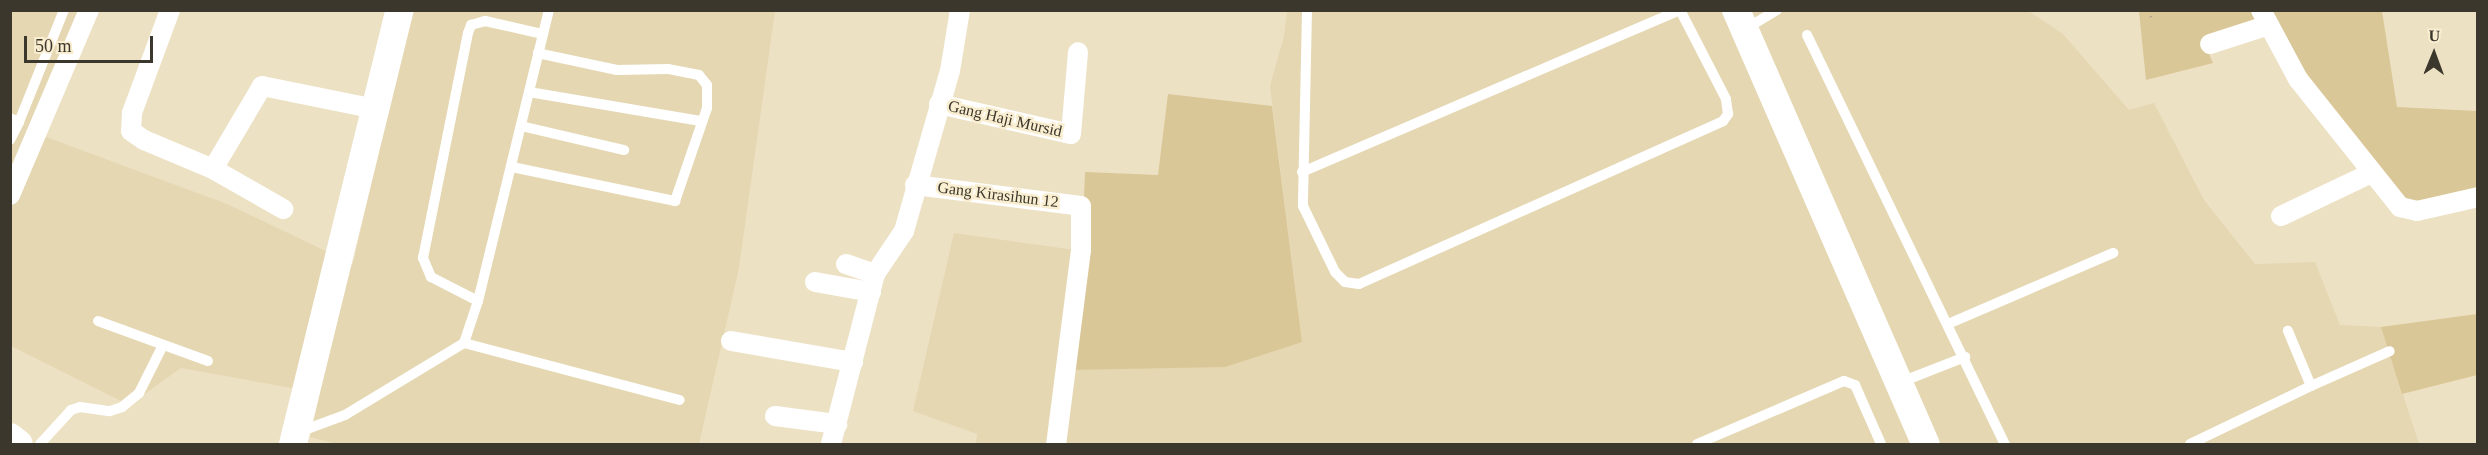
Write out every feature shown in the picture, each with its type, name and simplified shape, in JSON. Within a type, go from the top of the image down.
[{"type":"street","points":[[10,195],[89,10]]},
{"type":"street","points":[[170,10],[132,113],[131,131],[144,140],[213,169],[283,209]]},
{"type":"street","points":[[294,439],[400,10]]},
{"type":"street","points":[[831,444],[873,283],[904,231],[915,184],[957,42],[960,10]]},
{"type":"street","points":[[2210,44],[2265,18],[2298,79],[2371,173],[2406,210],[2417,211],[2478,197]]},
{"type":"street","points":[[1740,20],[1926,444]]},
{"type":"street","name":"Gang Haji Mursid","points":[[939,104],[1071,134],[1078,52]]},
{"type":"street","points":[[213,169],[262,86],[376,109]]},
{"type":"street","points":[[2281,216],[2371,173]]},
{"type":"street","name":"Gang Kirasihun 12","points":[[915,184],[1081,206],[1081,250],[1056,444]]},
{"type":"street","points":[[846,264],[873,283]]},
{"type":"street","points":[[815,282],[873,283]]},
{"type":"street","points":[[731,341],[853,362]]},
{"type":"street","points":[[775,416],[837,424]]},
{"type":"street","points":[[10,436],[19,444]]},
{"type":"lane","points":[[10,140],[15,120],[64,10]]},
{"type":"lane","points":[[294,439],[345,416],[464,343],[478,301],[549,10]]},
{"type":"lane","points":[[1302,172],[1680,11],[1726,99],[1728,114],[1723,121],[1366,281],[1345,282],[1335,272],[1303,206],[1302,172],[1307,10]]},
{"type":"lane","points":[[1740,20],[1777,10]]},
{"type":"lane","points":[[478,301],[431,277],[423,258],[468,33],[471,25],[485,21],[542,34]]},
{"type":"lane","points":[[1807,35],[1965,357],[2005,444]]},
{"type":"lane","points":[[512,167],[675,201],[685,182],[709,96],[705,80],[699,75],[668,69],[617,70],[538,54]]},
{"type":"lane","points":[[529,92],[701,121]]},
{"type":"lane","points":[[520,126],[624,150]]},
{"type":"lane","points":[[1948,324],[2113,253]]},
{"type":"lane","points":[[98,321],[208,361]]},
{"type":"lane","points":[[2288,331],[2311,386]]},
{"type":"lane","points":[[464,343],[680,400]]},
{"type":"lane","points":[[40,444],[71,410],[80,407],[110,411],[122,407],[138,393],[163,345]]},
{"type":"lane","points":[[2190,444],[2390,351]]},
{"type":"lane","points":[[1900,383],[1965,357]]},
{"type":"lane","points":[[1697,444],[1844,381],[1855,385],[1881,444]]},
{"type":"path","points":[[2149,10],[2151,17]]},
{"type":"shaded area","points":[[2027,10],[2063,34],[2129,110],[2154,103],[2204,200],[2255,264],[2315,262],[2340,325],[2381,327],[2419,444],[976,444],[977,434],[913,411],[954,233],[1082,251],[1302,342],[1270,86],[1284,36],[1287,11]]},
{"type":"shaded area","points":[[10,11],[84,11],[38,134],[227,204],[353,264],[410,11],[775,11],[739,268],[699,444],[337,444],[310,437],[320,393],[181,368],[129,405],[11,346]]},
{"type":"shaded area","points":[[2139,11],[2382,11],[2397,107],[2477,111],[2477,191],[2405,216],[2257,25],[2203,40],[2213,63],[2146,80]]},
{"type":"shaded area","points":[[1168,94],[1272,106],[1302,342],[1225,367],[1069,370],[1082,251],[1085,172],[1158,175]]},
{"type":"shaded area","points":[[2477,314],[2477,375],[2402,394],[2381,327]]}]
